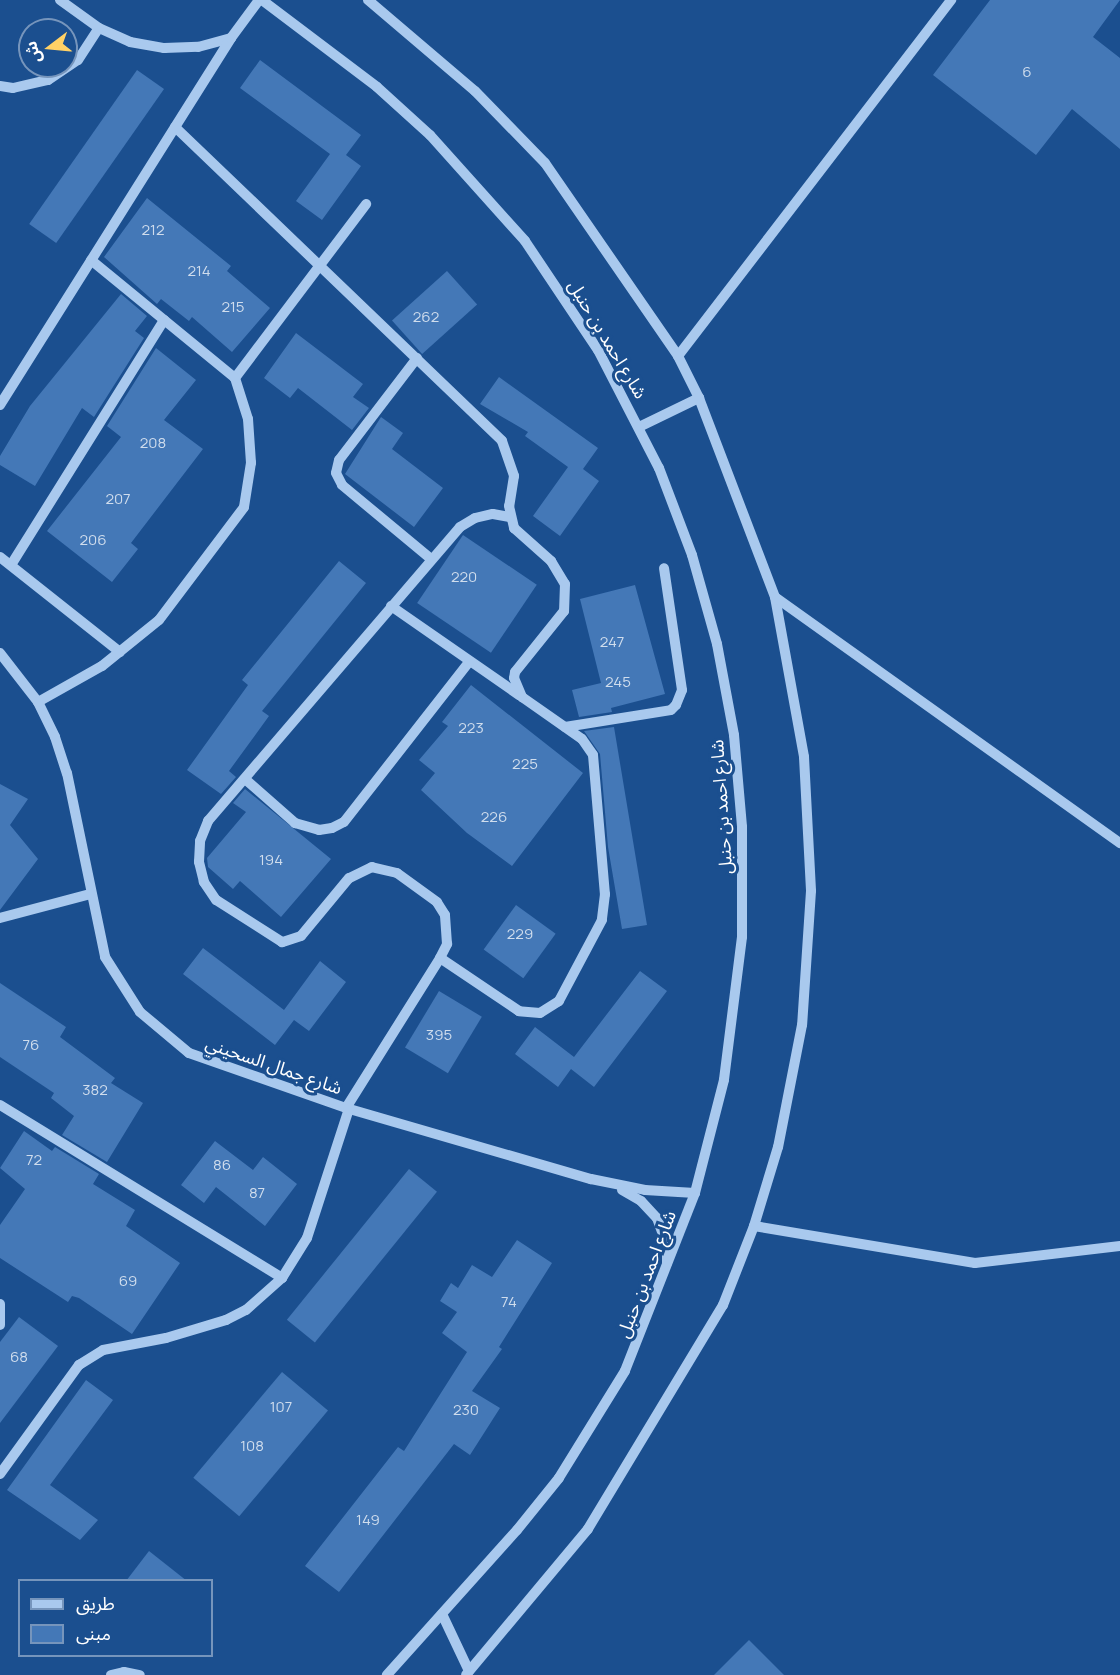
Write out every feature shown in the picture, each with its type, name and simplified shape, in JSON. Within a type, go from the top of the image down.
[{"type":"street","points":[[60,0],[99,28],[130,42],[164,48],[198,47],[231,38]]},
{"type":"street","points":[[0,405],[231,38],[260,0]]},
{"type":"street","name":"شارع احمد بن حنبل","points":[[260,0],[377,87],[479,186],[567,299],[639,427],[692,555],[717,644],[734,735],[742,827],[742,937],[736,1010],[724,1080],[695,1193],[665,1275],[625,1371],[572,1460],[518,1530],[387,1675]]},
{"type":"street","points":[[368,0],[475,91],[545,163],[678,356],[699,398],[776,597],[804,757],[812,891],[802,1025],[778,1147],[754,1226],[723,1305],[588,1529],[467,1673],[442,1614]]},
{"type":"street","points":[[678,356],[951,0]]},
{"type":"street","points":[[0,86],[13,88],[48,80],[78,60],[99,28]]},
{"type":"street","points":[[175,127],[502,441],[514,476],[510,517],[514,528],[560,571],[567,598],[564,611],[515,672],[515,686],[522,697]]},
{"type":"street","points":[[235,378],[366,204]]},
{"type":"street","points":[[38,702],[120,652],[159,620],[244,507],[251,463],[248,418],[235,378],[91,260]]},
{"type":"street","points":[[11,565],[164,320]]},
{"type":"street","points":[[417,358],[339,460],[336,473],[342,485],[431,559]]},
{"type":"street","points":[[639,427],[699,398]]},
{"type":"street","points":[[0,1474],[79,1365],[103,1350],[186,1333],[226,1320],[246,1310],[282,1278],[307,1238],[348,1108],[440,958],[447,944],[445,915],[437,902],[397,873],[385,868],[360,870],[349,878],[301,936],[289,942],[276,939],[216,900],[204,882],[199,862],[200,841],[207,821],[460,527],[475,518],[493,514],[510,517]]},
{"type":"street","points":[[0,557],[120,652]]},
{"type":"street","points":[[565,727],[671,710],[676,705],[682,690],[664,568]]},
{"type":"street","points":[[776,597],[1120,843]]},
{"type":"street","points":[[391,606],[565,727],[588,747],[594,764],[605,894],[602,920],[559,1001],[540,1013],[519,1011],[440,958]]},
{"type":"street","name":"شارع جمال السحيني","points":[[0,653],[38,702],[67,773],[90,894],[105,957],[140,1012],[156,1026],[189,1053],[348,1108],[614,1185]]},
{"type":"street","points":[[245,779],[294,823],[319,831],[344,822],[470,661]]},
{"type":"street","points":[[0,918],[90,894]]},
{"type":"street","points":[[0,1105],[282,1278]]},
{"type":"street","points":[[614,1185],[695,1193]]},
{"type":"street","points":[[614,1185],[641,1201],[657,1218],[667,1246],[665,1275]]},
{"type":"street","points":[[754,1226],[975,1263],[1120,1246]]},
{"type":"street","points":[[0,1304],[0,1325]]},
{"type":"street","points":[[111,1675],[124,1672],[140,1675]]},
{"type":"building","points":[[990,0],[1120,0],[1093,37],[1120,58],[1120,149],[1072,109],[1036,155],[933,75]]},
{"type":"building","points":[[260,60],[361,135],[346,155],[361,166],[322,220],[296,201],[330,154],[240,88]]},
{"type":"building","points":[[137,70],[164,89],[56,243],[29,224]]},
{"type":"building","points":[[147,198],[231,266],[227,271],[270,308],[232,352],[192,317],[189,321],[161,299],[157,304],[104,257]]},
{"type":"building","points":[[447,271],[477,304],[422,354],[392,321]]},
{"type":"building","points":[[121,294],[147,316],[135,331],[144,338],[94,417],[82,408],[35,486],[0,465],[0,456],[30,406]]},
{"type":"building","points":[[296,333],[363,384],[353,397],[369,408],[352,430],[298,388],[290,398],[264,378]]},
{"type":"building","points":[[156,348],[196,380],[164,420],[203,449],[131,543],[138,549],[112,582],[47,531],[121,437],[107,426]]},
{"type":"building","points":[[499,377],[598,448],[583,469],[599,481],[560,536],[533,516],[568,467],[525,436],[528,432],[480,404]]},
{"type":"building","points":[[381,417],[403,433],[392,449],[443,488],[414,527],[345,474]]},
{"type":"building","points":[[463,535],[537,585],[491,653],[417,603]]},
{"type":"building","points":[[339,561],[366,583],[262,711],[269,716],[229,771],[236,777],[221,794],[187,770],[248,685],[242,680]]},
{"type":"building","points":[[635,585],[665,694],[611,708],[612,712],[579,717],[572,690],[601,683],[580,599]]},
{"type":"building","points":[[471,685],[583,773],[512,866],[467,833],[421,790],[435,773],[419,760],[448,726],[442,722]]},
{"type":"building","points":[[614,727],[647,925],[622,929],[608,847],[600,754],[584,731]]},
{"type":"building","points":[[0,784],[28,799],[10,825],[38,859],[0,910]]},
{"type":"building","points":[[245,789],[331,859],[281,917],[240,881],[233,889],[208,867],[207,858],[246,812],[233,803]]},
{"type":"building","points":[[516,905],[556,934],[523,978],[484,949]]},
{"type":"building","points":[[203,948],[284,1010],[320,961],[346,982],[309,1031],[294,1020],[275,1045],[183,974]]},
{"type":"building","points":[[640,971],[667,991],[594,1087],[571,1069],[558,1087],[515,1054],[535,1027],[574,1057]]},
{"type":"building","points":[[0,983],[66,1027],[60,1037],[115,1078],[111,1083],[143,1103],[107,1162],[62,1135],[74,1116],[51,1098],[54,1093],[0,1057]]},
{"type":"building","points":[[439,991],[482,1017],[448,1073],[405,1048]]},
{"type":"building","points":[[24,1131],[52,1151],[55,1147],[99,1174],[93,1184],[135,1210],[126,1226],[180,1263],[132,1334],[79,1298],[72,1296],[68,1302],[0,1258],[0,1225],[25,1189],[0,1168]]},
{"type":"building","points":[[215,1141],[253,1170],[263,1157],[297,1184],[265,1226],[216,1187],[204,1203],[181,1185]]},
{"type":"building","points":[[409,1169],[437,1192],[315,1342],[287,1320]]},
{"type":"building","points":[[517,1240],[552,1263],[499,1347],[502,1349],[472,1391],[500,1408],[470,1455],[454,1444],[339,1592],[305,1566],[398,1447],[404,1451],[467,1352],[442,1333],[457,1312],[440,1301],[451,1283],[458,1288],[472,1265],[492,1277]]},
{"type":"building","points":[[19,1317],[58,1346],[0,1423],[0,1342]]},
{"type":"building","points":[[282,1372],[328,1411],[239,1516],[193,1478]]},
{"type":"building","points":[[86,1380],[113,1400],[50,1485],[98,1520],[80,1540],[7,1490]]},
{"type":"building","points":[[149,1551],[184,1579],[128,1579]]},
{"type":"building","points":[[749,1640],[784,1675],[714,1675]]}]
